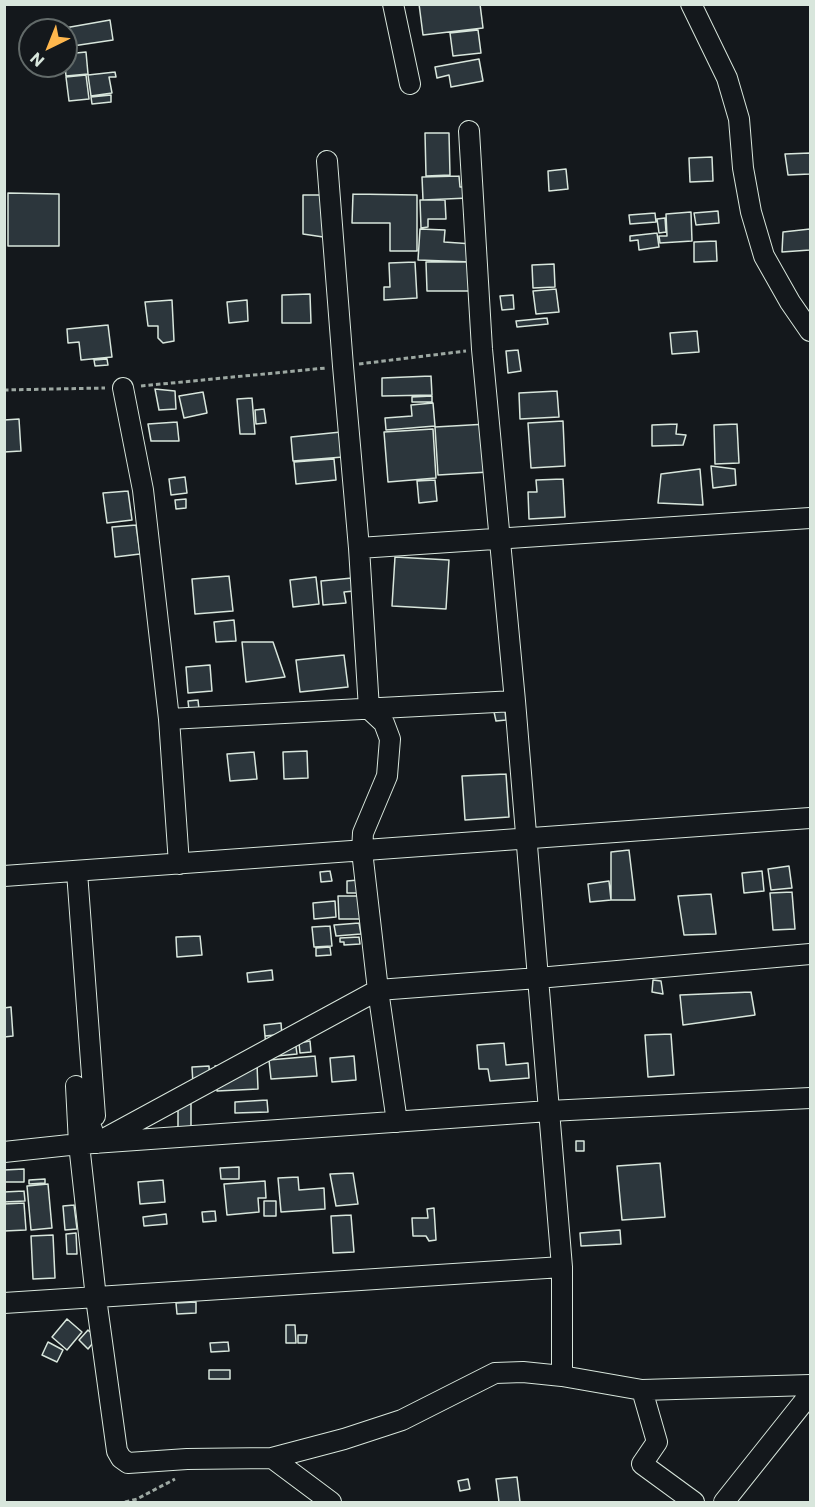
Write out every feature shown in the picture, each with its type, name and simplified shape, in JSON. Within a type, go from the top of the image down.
[{"type":"street","points":[[393,4],[410,84]]},
{"type":"street","points":[[691,4],[727,78],[739,118],[743,168],[751,212],[764,256],[810,332]]},
{"type":"street","points":[[469,131],[482,349],[515,701],[562,1267],[562,1376]]},
{"type":"street","points":[[327,161],[359,548],[369,709],[384,723],[390,740],[387,776],[363,833],[362,851],[378,990],[397,1122]]},
{"type":"street","points":[[123,388],[143,490],[170,718],[179,864]]},
{"type":"street","points":[[359,548],[810,518]]},
{"type":"street","points":[[170,718],[515,701]]},
{"type":"street","points":[[4,876],[810,818]]},
{"type":"street","points":[[77,872],[96,1298],[117,1451],[128,1463],[187,1459],[272,1458],[344,1439],[402,1420],[495,1372],[562,1376],[642,1390],[810,1385]]},
{"type":"street","points":[[88,1143],[378,990],[810,954]]},
{"type":"street","points":[[4,1152],[88,1143],[549,1111],[810,1098]]},
{"type":"street","points":[[4,1304],[562,1267]]},
{"type":"street","points":[[642,1390],[657,1442],[642,1464],[694,1503]]},
{"type":"street","points":[[724,1503],[810,1394]]},
{"type":"street","points":[[272,1458],[331,1503]]},
{"type":"path","points":[[4,390],[123,388],[343,366],[482,349]]},
{"type":"path","points":[[125,1503],[175,1479]]},
{"type":"building","points":[[419,4],[480,4],[483,28],[423,35]]},
{"type":"building","points":[[110,20],[113,40],[78,45],[78,26]]},
{"type":"building","points":[[478,30],[481,53],[453,56],[450,33]]},
{"type":"building","points":[[86,52],[88,74],[78,75],[78,53]]},
{"type":"building","points":[[479,59],[483,81],[451,87],[449,75],[437,78],[435,67]]},
{"type":"building","points":[[115,72],[116,77],[109,77],[112,93],[91,96],[88,75]]},
{"type":"building","points":[[86,75],[89,99],[69,101],[66,78],[78,78],[78,76]]},
{"type":"building","points":[[111,95],[111,102],[92,104],[91,97]]},
{"type":"building","points":[[425,133],[449,133],[450,175],[426,176]]},
{"type":"building","points":[[810,153],[810,174],[788,175],[785,154]]},
{"type":"building","points":[[712,157],[713,181],[690,182],[689,158]]},
{"type":"building","points":[[566,169],[568,189],[549,191],[548,171]]},
{"type":"building","points":[[459,176],[460,187],[468,187],[468,198],[423,200],[422,177]]},
{"type":"building","points":[[8,193],[59,194],[59,246],[8,246]]},
{"type":"building","points":[[353,194],[417,195],[417,251],[390,251],[390,223],[352,223]]},
{"type":"building","points":[[303,195],[326,195],[330,238],[303,234]]},
{"type":"building","points":[[420,200],[445,200],[446,219],[428,219],[428,227],[421,228]]},
{"type":"building","points":[[718,211],[719,223],[696,225],[694,213]]},
{"type":"building","points":[[691,212],[692,241],[660,243],[659,236],[667,236],[666,214]]},
{"type":"building","points":[[655,213],[656,222],[630,224],[629,215]]},
{"type":"building","points":[[665,218],[666,232],[659,233],[657,219]]},
{"type":"building","points":[[420,229],[445,230],[444,242],[473,244],[472,262],[418,260]]},
{"type":"building","points":[[810,229],[810,250],[782,252],[783,232]]},
{"type":"building","points":[[657,233],[659,247],[639,250],[638,240],[630,241],[630,236]]},
{"type":"building","points":[[716,241],[717,261],[694,262],[694,242]]},
{"type":"building","points":[[415,262],[417,298],[384,300],[384,287],[390,287],[389,263]]},
{"type":"building","points":[[426,262],[474,262],[474,291],[427,291]]},
{"type":"building","points":[[554,264],[555,287],[533,288],[532,265]]},
{"type":"building","points":[[556,289],[559,312],[536,314],[533,291]]},
{"type":"building","points":[[310,294],[311,323],[282,323],[282,295]]},
{"type":"building","points":[[513,295],[514,309],[502,310],[500,296]]},
{"type":"building","points":[[172,300],[174,341],[163,343],[158,338],[158,326],[148,326],[145,302]]},
{"type":"building","points":[[247,300],[248,321],[229,323],[227,302]]},
{"type":"building","points":[[547,318],[548,324],[517,327],[516,321]]},
{"type":"building","points":[[108,325],[112,357],[81,360],[79,342],[68,343],[67,329]]},
{"type":"building","points":[[697,331],[699,352],[672,354],[670,333]]},
{"type":"building","points":[[518,350],[521,371],[508,373],[506,351]]},
{"type":"building","points":[[107,359],[108,365],[95,366],[94,360]]},
{"type":"building","points":[[431,376],[432,395],[382,396],[382,378]]},
{"type":"building","points":[[155,389],[175,391],[176,409],[159,410]]},
{"type":"building","points":[[557,391],[559,417],[520,419],[519,393]]},
{"type":"building","points":[[203,392],[207,413],[184,418],[179,396]]},
{"type":"building","points":[[432,396],[432,402],[412,402],[412,397]]},
{"type":"building","points":[[252,398],[255,434],[240,434],[237,399]]},
{"type":"building","points":[[433,403],[435,426],[386,430],[385,418],[412,416],[411,405]]},
{"type":"building","points":[[264,409],[266,423],[256,424],[255,410]]},
{"type":"building","points":[[19,419],[21,451],[4,452],[4,420]]},
{"type":"building","points":[[563,421],[565,466],[531,468],[528,423]]},
{"type":"building","points":[[177,422],[179,441],[151,441],[148,424]]},
{"type":"building","points":[[487,424],[489,472],[438,475],[435,427]]},
{"type":"building","points":[[677,424],[676,434],[686,435],[683,445],[652,446],[652,425]]},
{"type":"building","points":[[737,424],[739,463],[715,464],[714,425]]},
{"type":"building","points":[[433,429],[436,478],[388,482],[384,432]]},
{"type":"building","points":[[341,432],[343,457],[293,461],[291,437]]},
{"type":"building","points":[[334,459],[336,480],[296,484],[294,462]]},
{"type":"building","points":[[711,466],[735,469],[736,485],[713,488]]},
{"type":"building","points":[[700,469],[703,505],[658,503],[661,474]]},
{"type":"building","points":[[185,477],[187,493],[171,495],[169,479]]},
{"type":"building","points":[[563,479],[565,517],[529,519],[528,492],[537,492],[536,480]]},
{"type":"building","points":[[435,480],[437,501],[419,503],[417,481]]},
{"type":"building","points":[[128,491],[132,520],[107,523],[103,493]]},
{"type":"building","points":[[186,499],[186,508],[176,509],[175,500]]},
{"type":"building","points":[[136,525],[140,554],[115,557],[112,527]]},
{"type":"building","points":[[395,557],[449,560],[446,609],[392,606]]},
{"type":"building","points":[[229,576],[233,611],[195,614],[192,579]]},
{"type":"building","points":[[316,577],[319,604],[293,607],[290,580]]},
{"type":"building","points":[[352,578],[354,591],[344,592],[346,603],[323,605],[321,581]]},
{"type":"building","points":[[234,620],[236,641],[216,642],[214,622]]},
{"type":"building","points":[[242,642],[273,642],[285,677],[246,682]]},
{"type":"building","points":[[344,655],[348,687],[300,692],[296,660]]},
{"type":"building","points":[[210,665],[212,691],[188,693],[186,667]]},
{"type":"building","points":[[198,700],[199,709],[189,710],[188,701]]},
{"type":"building","points":[[505,711],[506,720],[496,721],[494,712]]},
{"type":"building","points":[[307,751],[308,778],[284,779],[283,752]]},
{"type":"building","points":[[254,752],[257,779],[230,781],[227,754]]},
{"type":"building","points":[[506,774],[509,817],[465,820],[462,776]]},
{"type":"building","points":[[629,850],[635,900],[611,900],[611,852]]},
{"type":"building","points":[[789,866],[792,888],[771,890],[768,869]]},
{"type":"building","points":[[330,871],[332,881],[321,882],[320,872]]},
{"type":"building","points":[[762,871],[764,891],[744,893],[742,873]]},
{"type":"building","points":[[358,880],[359,893],[347,893],[347,881]]},
{"type":"building","points":[[609,881],[611,900],[590,902],[588,884]]},
{"type":"building","points":[[792,892],[795,929],[773,930],[770,893]]},
{"type":"building","points":[[711,894],[716,934],[684,935],[678,896]]},
{"type":"building","points":[[338,896],[360,896],[361,919],[339,919]]},
{"type":"building","points":[[335,901],[336,917],[314,919],[313,903]]},
{"type":"building","points":[[359,923],[361,934],[336,936],[334,925]]},
{"type":"building","points":[[330,926],[332,946],[314,947],[312,927]]},
{"type":"building","points":[[200,936],[202,955],[177,957],[176,937]]},
{"type":"building","points":[[359,937],[360,944],[344,945],[344,942],[340,942],[340,938]]},
{"type":"building","points":[[330,947],[331,955],[316,956],[316,948]]},
{"type":"building","points":[[272,970],[273,980],[248,982],[247,973]]},
{"type":"building","points":[[653,980],[661,981],[663,994],[652,992]]},
{"type":"building","points":[[751,992],[755,1015],[683,1025],[680,995]]},
{"type":"building","points":[[11,1007],[13,1036],[4,1037],[4,1008]]},
{"type":"building","points":[[281,1023],[282,1035],[265,1036],[264,1025]]},
{"type":"building","points":[[294,1033],[297,1054],[267,1057],[265,1036]]},
{"type":"building","points":[[671,1034],[674,1075],[648,1077],[645,1035]]},
{"type":"building","points":[[310,1041],[311,1052],[300,1053],[299,1043]]},
{"type":"building","points":[[504,1043],[506,1065],[528,1063],[529,1078],[490,1081],[488,1069],[479,1069],[477,1045]]},
{"type":"building","points":[[315,1056],[317,1076],[271,1079],[269,1060]]},
{"type":"building","points":[[354,1056],[356,1080],[332,1082],[330,1058]]},
{"type":"building","points":[[257,1064],[258,1089],[217,1091],[215,1066]]},
{"type":"building","points":[[209,1066],[210,1084],[193,1085],[192,1067]]},
{"type":"building","points":[[267,1100],[268,1112],[235,1113],[235,1102]]},
{"type":"building","points":[[178,1104],[191,1104],[191,1128],[178,1128]]},
{"type":"building","points":[[576,1141],[584,1141],[584,1151],[576,1151]]},
{"type":"building","points":[[660,1163],[665,1217],[622,1220],[617,1166]]},
{"type":"building","points":[[239,1167],[239,1179],[221,1179],[220,1168]]},
{"type":"building","points":[[24,1169],[24,1182],[4,1182],[4,1170]]},
{"type":"building","points":[[353,1173],[358,1204],[336,1206],[330,1174]]},
{"type":"building","points":[[298,1177],[299,1190],[324,1188],[325,1209],[281,1212],[278,1178]]},
{"type":"building","points":[[45,1179],[45,1183],[29,1184],[29,1180]]},
{"type":"building","points":[[163,1180],[165,1202],[140,1204],[138,1182]]},
{"type":"building","points":[[265,1181],[266,1198],[258,1198],[259,1212],[227,1215],[224,1184]]},
{"type":"building","points":[[48,1184],[52,1228],[31,1230],[27,1186]]},
{"type":"building","points":[[24,1191],[25,1201],[4,1202],[4,1192]]},
{"type":"building","points":[[264,1201],[276,1201],[276,1216],[264,1216]]},
{"type":"building","points":[[24,1203],[26,1230],[4,1231],[4,1204]]},
{"type":"building","points":[[74,1205],[77,1229],[65,1230],[63,1206]]},
{"type":"building","points":[[434,1208],[436,1240],[429,1241],[426,1236],[413,1236],[412,1218],[428,1218],[427,1209]]},
{"type":"building","points":[[215,1211],[216,1221],[203,1222],[202,1212]]},
{"type":"building","points":[[166,1214],[167,1224],[144,1226],[143,1217]]},
{"type":"building","points":[[351,1215],[354,1252],[333,1253],[331,1216]]},
{"type":"building","points":[[620,1230],[621,1244],[581,1246],[580,1233]]},
{"type":"building","points":[[76,1233],[77,1254],[67,1254],[66,1234]]},
{"type":"building","points":[[53,1235],[55,1278],[33,1279],[31,1236]]},
{"type":"building","points":[[196,1302],[196,1313],[177,1314],[176,1303]]},
{"type":"building","points":[[67,1319],[82,1332],[67,1350],[52,1337]]},
{"type":"building","points":[[286,1325],[295,1325],[296,1343],[286,1343]]},
{"type":"building","points":[[88,1330],[97,1338],[88,1349],[79,1340]]},
{"type":"building","points":[[298,1335],[307,1335],[306,1343],[298,1343]]},
{"type":"building","points":[[48,1342],[63,1350],[57,1362],[42,1355]]},
{"type":"building","points":[[228,1342],[229,1351],[211,1352],[210,1343]]},
{"type":"building","points":[[209,1370],[230,1370],[230,1379],[209,1379]]},
{"type":"building","points":[[517,1477],[520,1502],[499,1502],[496,1479]]},
{"type":"building","points":[[468,1479],[470,1489],[460,1491],[458,1481]]}]
